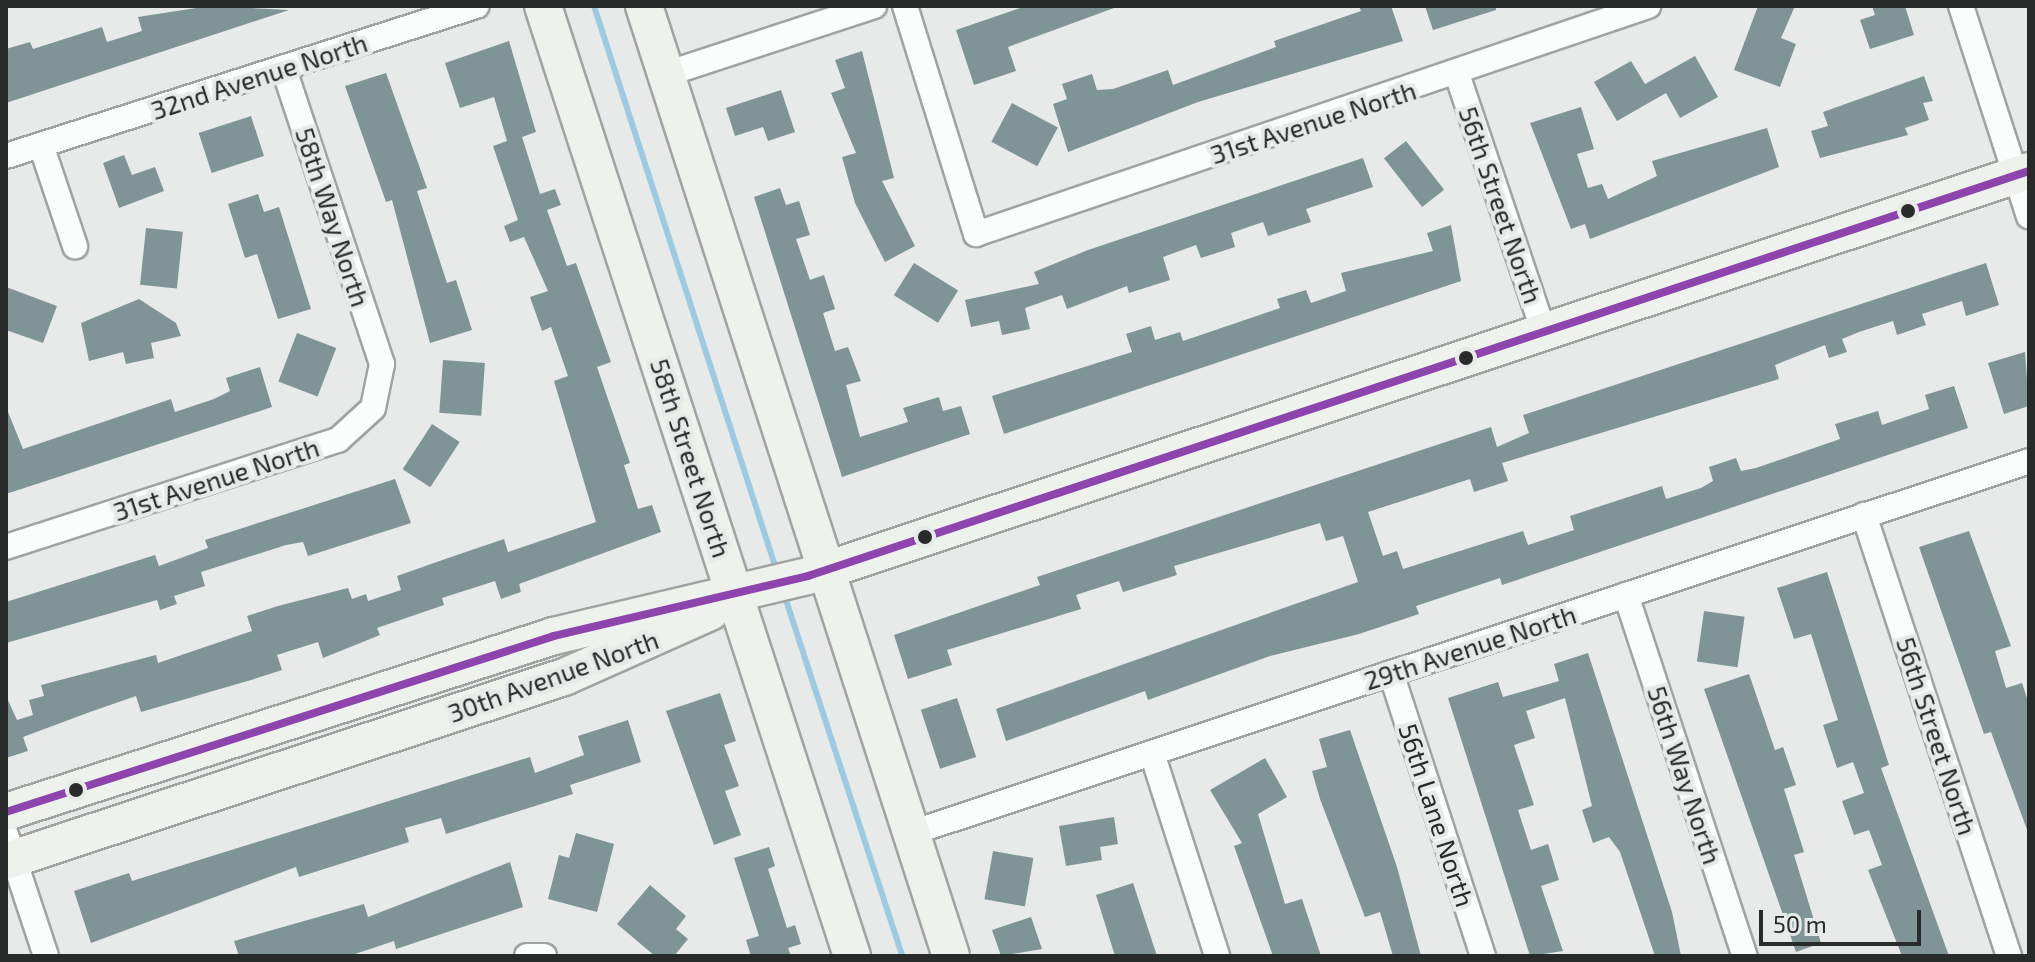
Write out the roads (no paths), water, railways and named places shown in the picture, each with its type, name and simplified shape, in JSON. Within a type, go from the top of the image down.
[{"type":"street","name":"32nd Avenue North","points":[[6,156],[477,6]]},
{"type":"street","name":"58th Street North","points":[[543,6],[746,595],[852,956]]},
{"type":"street","points":[[644,6],[818,573],[911,833],[951,956]]},
{"type":"street","points":[[666,74],[874,6]]},
{"type":"street","name":"31st Avenue North","points":[[905,6],[976,234],[1457,74],[1648,6]]},
{"type":"street","points":[[1961,6],[2022,173],[2029,216]]},
{"type":"street","name":"58th Way North","points":[[284,69],[382,364]]},
{"type":"street","name":"56th Street North","points":[[1457,74],[1545,335]]},
{"type":"street","points":[[41,145],[75,246]]},
{"type":"street","points":[[746,595],[1545,335],[2022,173]]},
{"type":"street","name":"31st Avenue North","points":[[6,547],[338,440],[373,408],[382,364]]},
{"type":"street","name":"29th Avenue North","points":[[911,833],[2029,461]]},
{"type":"street","name":"56th Street North","points":[[1864,515],[2009,956]]},
{"type":"street","name":"30th Avenue North","points":[[6,812],[554,636],[746,595]]},
{"type":"street","name":"30th Avenue North","points":[[9,852],[564,677],[650,644],[746,595]]},
{"type":"street","name":"56th Way North","points":[[1626,595],[1745,956]]},
{"type":"street","name":"56th Lane North","points":[[1391,673],[1483,956]]},
{"type":"street","points":[[1152,753],[1217,956]]},
{"type":"street","points":[[9,852],[46,956]]},
{"type":"street","points":[[527,956],[544,956]]},
{"type":"waterway","points":[[594,6],[777,572]]},
{"type":"waterway","points":[[784,594],[902,956]]}]
